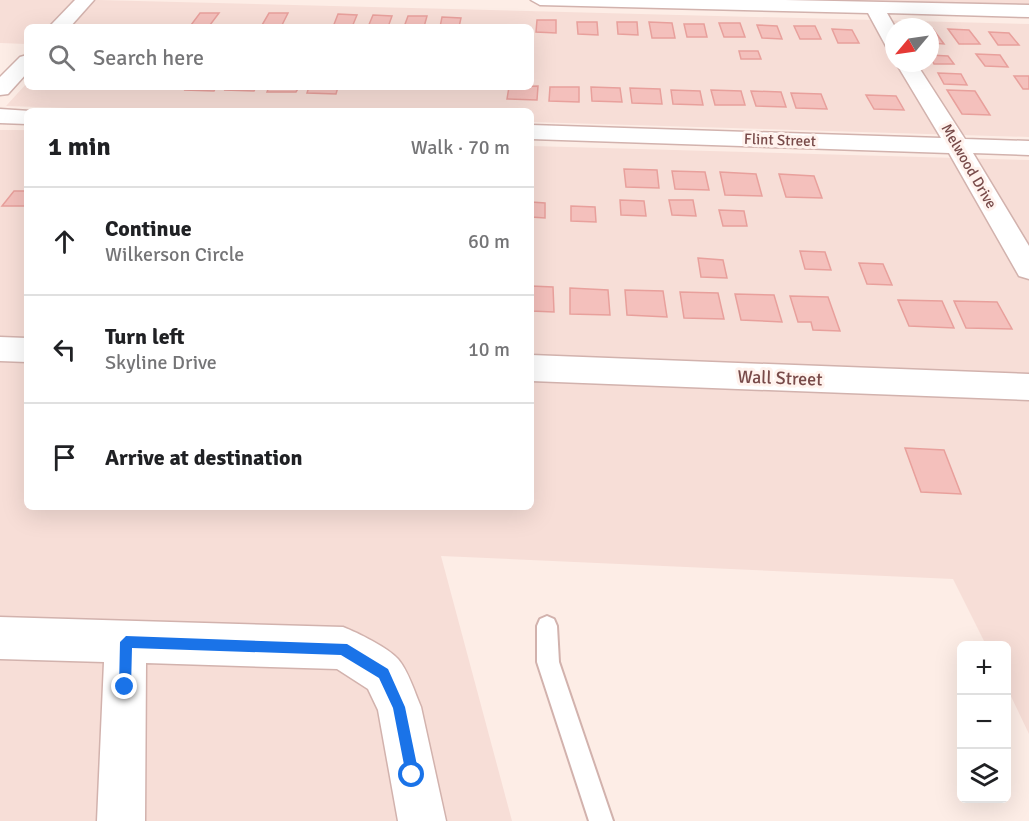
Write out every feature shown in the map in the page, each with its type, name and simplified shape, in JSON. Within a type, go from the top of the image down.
[{"type":"street","points":[[62,24],[85,0]]},
{"type":"street","points":[[540,0],[1029,11]]},
{"type":"street","points":[[875,8],[885,27]]},
{"type":"street","points":[[0,89],[24,64]]},
{"type":"street","name":"Melwood Drive","points":[[912,72],[958,146],[1029,269]]},
{"type":"street","points":[[0,116],[24,117]]},
{"type":"street","name":"Flint Street","points":[[534,132],[1029,148]]},
{"type":"street","points":[[0,349],[24,350]]},
{"type":"street","name":"Wall Street","points":[[534,368],[1029,387]]},
{"type":"street","points":[[0,638],[343,648],[383,674],[399,707],[422,821]]},
{"type":"street","points":[[121,821],[126,642]]},
{"type":"lane","points":[[547,626],[548,662],[601,821]]},
{"type":"shaded area","points":[[0,0],[98,0],[885,20],[885,72],[939,72],[939,22],[1029,24],[1029,137],[534,122],[534,108],[6,106],[24,86],[24,90],[534,90],[534,24],[24,24],[24,44],[0,43]]},
{"type":"shaded area","points":[[833,0],[1029,0],[1029,5]]},
{"type":"shaded area","points":[[0,130],[24,130],[24,510],[534,510],[534,146],[1029,160],[1029,734],[1011,696],[1011,641],[984,641],[953,579],[441,556],[512,821],[0,821]]},
{"type":"building","points":[[200,13],[219,13],[211,24],[192,24]]},
{"type":"building","points":[[269,13],[288,13],[282,24],[263,24]]},
{"type":"building","points":[[338,14],[357,15],[353,24],[334,24]]},
{"type":"building","points":[[373,15],[392,16],[389,24],[369,24]]},
{"type":"building","points":[[408,16],[427,16],[425,24],[405,24]]},
{"type":"building","points":[[442,17],[461,18],[460,24],[441,24]]},
{"type":"building","points":[[537,20],[556,20],[556,33],[536,32]]},
{"type":"building","points":[[577,22],[597,22],[598,35],[578,34]]},
{"type":"building","points":[[617,22],[637,22],[638,35],[618,34]]},
{"type":"building","points":[[649,22],[672,23],[675,38],[652,38]]},
{"type":"building","points":[[719,23],[740,23],[745,37],[724,37]]},
{"type":"building","points":[[684,24],[704,24],[707,37],[687,37]]},
{"type":"building","points":[[757,25],[777,26],[782,39],[762,38]]},
{"type":"building","points":[[794,26],[815,26],[821,39],[800,39]]},
{"type":"building","points":[[832,29],[852,30],[859,43],[838,43]]},
{"type":"building","points":[[948,29],[969,30],[980,44],[959,44]]},
{"type":"building","points":[[989,32],[1009,33],[1019,45],[998,45]]},
{"type":"building","points":[[739,51],[758,51],[761,59],[741,59]]},
{"type":"building","points":[[976,54],[1000,55],[1008,67],[985,66]]},
{"type":"building","points":[[939,56],[948,56],[954,64],[939,64]]},
{"type":"building","points":[[938,73],[961,74],[967,85],[944,84]]},
{"type":"building","points":[[1014,76],[1029,76],[1029,89],[1023,89]]},
{"type":"building","points":[[534,86],[538,86],[537,100],[507,99],[508,90],[534,90]]},
{"type":"building","points":[[550,87],[579,87],[579,102],[549,101]]},
{"type":"building","points":[[591,87],[620,88],[622,102],[592,101]]},
{"type":"building","points":[[630,88],[660,89],[662,104],[632,103]]},
{"type":"building","points":[[268,90],[297,90],[296,92],[267,92]]},
{"type":"building","points":[[308,90],[337,90],[336,94],[307,93]]},
{"type":"building","points":[[671,90],[700,91],[703,105],[673,104]]},
{"type":"building","points":[[711,90],[741,91],[745,105],[715,105]]},
{"type":"building","points":[[947,90],[975,91],[990,115],[962,114]]},
{"type":"building","points":[[751,91],[781,92],[786,107],[756,106]]},
{"type":"building","points":[[791,93],[821,94],[827,109],[796,108]]},
{"type":"building","points":[[866,95],[896,96],[904,110],[874,109]]},
{"type":"building","points":[[624,169],[657,170],[659,188],[626,187]]},
{"type":"building","points":[[672,171],[705,172],[709,190],[675,189]]},
{"type":"building","points":[[720,172],[756,174],[762,196],[725,195]]},
{"type":"building","points":[[779,174],[814,176],[822,198],[786,197]]},
{"type":"building","points":[[14,191],[24,191],[24,206],[2,206]]},
{"type":"building","points":[[620,200],[644,201],[646,216],[621,215]]},
{"type":"building","points":[[669,200],[693,200],[696,216],[672,215]]},
{"type":"building","points":[[534,202],[545,203],[545,218],[534,217]]},
{"type":"building","points":[[571,206],[595,207],[596,222],[571,221]]},
{"type":"building","points":[[719,210],[744,211],[747,226],[723,226]]},
{"type":"building","points":[[800,251],[825,252],[831,270],[805,269]]},
{"type":"building","points":[[698,258],[723,260],[727,278],[701,277]]},
{"type":"building","points":[[859,263],[883,264],[892,285],[867,284]]},
{"type":"building","points":[[534,286],[553,287],[554,312],[534,311]]},
{"type":"building","points":[[570,288],[608,290],[610,315],[570,314]]},
{"type":"building","points":[[625,290],[663,291],[667,317],[627,315]]},
{"type":"building","points":[[680,292],[718,293],[724,319],[684,318]]},
{"type":"building","points":[[735,294],[774,295],[782,322],[741,320]]},
{"type":"building","points":[[790,296],[828,297],[840,331],[813,330],[811,322],[798,322]]},
{"type":"building","points":[[898,300],[942,301],[954,328],[909,326]]},
{"type":"building","points":[[954,301],[997,302],[1012,329],[966,328]]},
{"type":"building","points":[[905,448],[944,450],[961,494],[921,492]]},
{"type":"route","points":[[125,687],[126,642],[343,648],[383,674],[399,707],[412,775]]}]
